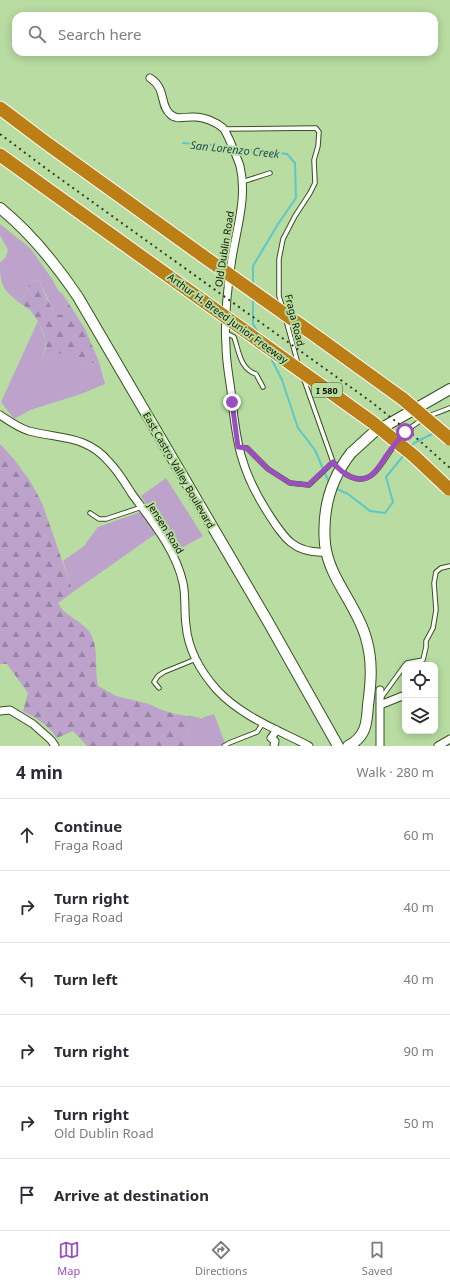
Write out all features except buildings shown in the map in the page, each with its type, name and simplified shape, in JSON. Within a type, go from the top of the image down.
[{"type":"highway","points":[[0,108],[57,151],[403,400],[450,439]]},
{"type":"highway","name":"Arthur H. Breed Junior Freeway","points":[[0,155],[377,426],[414,456],[450,489]]},
{"type":"main road","name":"East Castro Valley Boulevard","points":[[0,208],[31,236],[48,255],[78,297],[267,620],[338,746]]},
{"type":"main road","points":[[348,746],[360,738],[367,722],[371,677],[370,656],[366,638],[358,619],[335,577],[326,548],[324,521],[328,496],[337,475],[351,453],[364,440],[379,429],[450,389]]},
{"type":"street","points":[[150,78],[156,82],[162,92],[168,113],[174,117],[180,118],[195,116],[204,118],[224,128]]},
{"type":"street","name":"Old Dublin Road","points":[[224,128],[240,166],[242,182],[242,199],[226,302],[226,345],[234,427],[238,447],[245,471],[252,486],[267,512],[287,540],[294,546],[305,551],[314,552],[326,548]]},
{"type":"street","name":"Jensen Road","points":[[0,415],[28,431],[80,441],[94,447],[109,461],[167,544],[177,566],[183,583],[186,625],[190,645],[199,665],[216,689],[232,704],[263,723],[309,746]]},
{"type":"street","points":[[380,690],[380,746]]},
{"type":"street","points":[[380,702],[402,696]]},
{"type":"street","points":[[0,711],[10,710],[33,724],[51,740],[55,746]]},
{"type":"street","points":[[277,730],[271,738],[275,744],[282,746]]},
{"type":"street","points":[[438,746],[450,739]]},
{"type":"lane","name":"Fraga Road","points":[[224,128],[316,128],[319,132],[318,146],[314,160],[315,183],[283,238],[279,259],[279,296],[308,395],[333,462],[341,471],[351,477],[358,479],[369,476],[376,470],[405,432],[418,422],[437,412],[450,408]]},
{"type":"lane","points":[[242,182],[270,173]]},
{"type":"lane","points":[[226,333],[234,337],[241,360],[249,372],[256,374],[263,387]]},
{"type":"lane","points":[[238,447],[247,448],[268,469],[290,483],[308,485],[333,462]]},
{"type":"lane","points":[[90,513],[99,519],[106,519],[142,508]]},
{"type":"lane","points":[[412,662],[423,660],[426,641],[433,628],[436,610],[434,583],[436,572],[441,568],[450,566]]},
{"type":"lane","points":[[159,688],[154,682],[158,676],[196,659]]},
{"type":"lane","points":[[380,702],[402,669]]},
{"type":"lane","points":[[224,746],[257,732],[263,723]]},
{"type":"green space","points":[[0,224],[30,248],[58,290],[64,296],[65,302],[62,316],[55,314],[39,280],[31,282],[20,303],[6,290],[2,282],[0,263],[6,257],[8,250],[0,235]]},
{"type":"green space","points":[[39,280],[55,314],[62,315],[65,302],[64,296],[85,329],[99,362],[81,362],[53,352],[45,363],[42,360],[46,347],[44,334],[38,321],[30,310],[20,303],[31,282]]},
{"type":"green space","points":[[38,321],[45,340],[45,348],[42,359],[45,363],[53,352],[65,355],[81,362],[99,362],[105,384],[81,394],[30,410],[14,419],[1,402]]},
{"type":"green space","points":[[0,444],[13,458],[30,481],[42,503],[73,592],[58,603],[64,611],[84,626],[92,636],[95,650],[98,686],[116,696],[149,704],[175,714],[201,718],[189,729],[187,746],[87,746],[73,731],[57,738],[46,726],[23,711],[28,693],[7,664],[0,664]]},
{"type":"green space","points":[[166,478],[203,536],[178,550],[164,530],[151,537],[73,592],[63,561],[84,546],[98,527],[149,509],[141,496]]},
{"type":"green space","points":[[214,714],[225,743],[219,746],[187,746],[188,733],[193,724],[201,718]]},
{"type":"waterway","name":"San Lorenzo Creek","points":[[183,143],[231,147]]},
{"type":"waterway","name":"San Lorenzo Creek","points":[[235,148],[287,154],[295,163],[296,198],[278,224],[253,266],[253,286]]},
{"type":"waterway","name":"San Lorenzo Creek","points":[[253,298],[253,324],[259,334]]},
{"type":"waterway","name":"San Lorenzo Creek","points":[[270,356],[282,380],[298,428],[315,450],[330,485]]},
{"type":"waterway","name":"San Lorenzo Creek","points":[[411,447],[414,443],[434,433]]},
{"type":"waterway","name":"San Lorenzo Creek","points":[[335,488],[348,494],[370,511],[385,513],[393,502],[386,477],[404,455]]},
{"type":"railway","points":[[0,134],[370,401],[413,435],[450,468]]},
{"type":"route","points":[[232,402],[234,427],[238,447],[247,448],[268,469],[290,483],[308,485],[333,462],[341,471],[351,477],[358,479],[369,476],[373,474],[405,432]]}]
